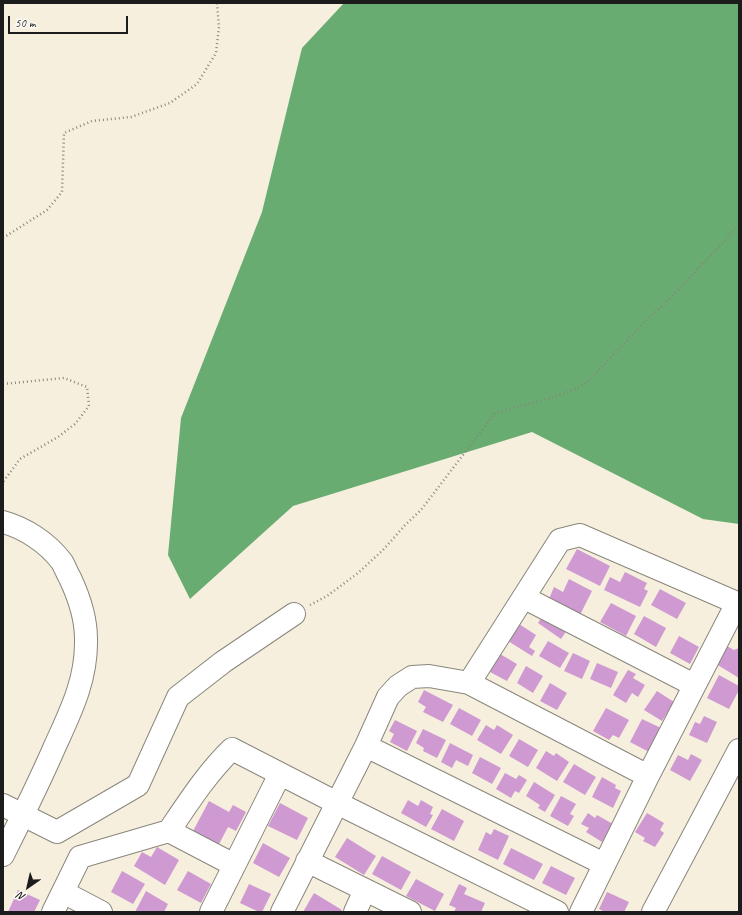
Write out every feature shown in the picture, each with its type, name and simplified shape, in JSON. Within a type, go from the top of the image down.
[{"type":"street","points":[[3,522],[16,526],[46,545],[62,563],[74,587],[83,614],[86,639],[85,664],[76,699],[3,855]]},
{"type":"street","points":[[470,683],[525,598],[560,540],[580,535],[737,603],[648,776],[581,912]]},
{"type":"street","points":[[525,598],[694,685]]},
{"type":"street","points":[[3,805],[57,832],[138,785],[178,697],[223,662],[294,614]]},
{"type":"street","points":[[282,912],[366,746],[388,697],[398,686],[412,677],[429,676],[470,683],[648,776]]},
{"type":"street","points":[[366,746],[604,864]]},
{"type":"street","points":[[53,912],[80,857],[169,831],[186,805],[218,763],[232,749],[337,803],[558,912]]},
{"type":"street","points":[[653,912],[739,750]]},
{"type":"street","points":[[211,912],[280,774]]},
{"type":"street","points":[[169,831],[234,865]]},
{"type":"street","points":[[307,861],[410,912]]},
{"type":"street","points":[[354,912],[365,890]]},
{"type":"street","points":[[63,892],[101,912]]},
{"type":"path","points":[[3,238],[47,210],[62,192],[64,133],[92,121],[131,117],[170,103],[197,84],[216,53],[219,27],[217,3]]},
{"type":"path","points":[[294,614],[327,596],[358,573],[384,549],[406,524],[421,510],[495,413],[550,398],[580,387],[589,381],[642,324],[664,304],[739,226]]},
{"type":"path","points":[[3,384],[64,378],[86,387],[89,406],[75,424],[58,437],[20,459],[3,482]]},
{"type":"green space","points":[[344,3],[739,3],[739,524],[703,519],[532,432],[293,506],[190,599],[168,555],[181,418],[262,212],[302,48]]},
{"type":"building","points":[[577,549],[610,566],[600,586],[566,569]]},
{"type":"building","points":[[625,572],[647,583],[644,589],[648,591],[640,607],[604,590],[610,577],[620,582]]},
{"type":"building","points":[[569,579],[592,591],[580,615],[549,599],[554,587],[563,592]]},
{"type":"building","points":[[660,589],[686,603],[677,619],[651,605]]},
{"type":"building","points":[[611,603],[636,616],[626,636],[600,622]]},
{"type":"building","points":[[543,615],[567,630],[561,639],[538,623]]},
{"type":"building","points":[[644,616],[666,628],[656,647],[634,634]]},
{"type":"building","points":[[519,624],[536,635],[529,647],[535,651],[532,656],[508,641]]},
{"type":"building","points":[[679,636],[699,647],[690,664],[670,653]]},
{"type":"building","points":[[548,641],[569,653],[560,668],[539,656]]},
{"type":"building","points":[[727,646],[734,650],[739,648],[739,678],[716,664]]},
{"type":"building","points":[[573,653],[590,661],[582,679],[564,671]]},
{"type":"building","points":[[500,654],[517,664],[507,681],[490,672]]},
{"type":"building","points":[[597,663],[618,672],[611,688],[590,679]]},
{"type":"building","points":[[526,666],[543,676],[533,693],[517,683]]},
{"type":"building","points":[[628,670],[636,674],[633,678],[645,685],[638,697],[632,693],[626,703],[613,695]]},
{"type":"building","points":[[719,675],[739,686],[739,690],[729,709],[707,698]]},
{"type":"building","points":[[550,683],[567,693],[557,710],[540,701]]},
{"type":"building","points":[[424,690],[453,705],[443,722],[423,712],[426,707],[418,702]]},
{"type":"building","points":[[657,691],[674,702],[662,721],[644,710]]},
{"type":"building","points":[[459,708],[481,720],[472,736],[450,724]]},
{"type":"building","points":[[606,708],[629,720],[619,738],[613,735],[609,740],[593,731]]},
{"type":"building","points":[[704,716],[717,722],[707,743],[689,735],[695,722],[700,724]]},
{"type":"building","points":[[642,719],[661,728],[649,752],[630,742]]},
{"type":"building","points":[[395,720],[417,731],[407,751],[390,742],[394,734],[389,731]]},
{"type":"building","points":[[486,725],[494,730],[497,725],[513,735],[501,754],[477,740]]},
{"type":"building","points":[[423,729],[446,740],[437,758],[423,751],[424,748],[416,743]]},
{"type":"building","points":[[519,739],[538,750],[528,767],[509,756]]},
{"type":"building","points":[[450,743],[473,755],[468,766],[456,760],[452,768],[441,762]]},
{"type":"building","points":[[546,751],[554,756],[556,753],[569,762],[557,781],[536,768]]},
{"type":"building","points":[[691,754],[702,760],[690,781],[670,770],[678,755],[688,760]]},
{"type":"building","points":[[480,757],[501,768],[492,784],[472,773]]},
{"type":"building","points":[[574,764],[596,777],[585,795],[563,782]]},
{"type":"building","points":[[505,773],[516,779],[519,775],[527,780],[519,793],[515,791],[511,798],[496,789]]},
{"type":"building","points":[[602,777],[616,785],[615,788],[621,791],[613,808],[592,797]]},
{"type":"building","points":[[534,782],[555,795],[545,812],[538,808],[540,805],[526,796]]},
{"type":"building","points":[[561,796],[576,804],[570,814],[574,816],[568,826],[550,816]]},
{"type":"building","points":[[408,800],[418,806],[421,800],[433,807],[430,814],[433,815],[426,827],[401,813]]},
{"type":"building","points":[[209,801],[229,812],[233,805],[246,812],[236,831],[228,827],[218,846],[192,833]]},
{"type":"building","points":[[280,803],[308,818],[297,840],[268,826]]},
{"type":"building","points":[[442,809],[464,821],[454,841],[431,829]]},
{"type":"building","points":[[588,813],[595,818],[597,815],[613,824],[602,842],[586,832],[589,828],[581,824]]},
{"type":"building","points":[[647,813],[664,823],[660,830],[664,833],[655,847],[643,841],[645,838],[635,832]]},
{"type":"building","points":[[494,829],[509,836],[498,860],[478,850],[486,832],[491,835]]},
{"type":"building","points":[[347,838],[376,856],[364,875],[335,857]]},
{"type":"building","points":[[263,843],[290,858],[279,877],[253,863]]},
{"type":"building","points":[[157,847],[179,860],[165,885],[134,866],[142,852],[151,857]]},
{"type":"building","points":[[511,848],[543,864],[534,880],[503,864]]},
{"type":"building","points":[[382,856],[411,872],[401,890],[372,874]]},
{"type":"building","points":[[551,866],[575,878],[566,895],[542,883]]},
{"type":"building","points":[[122,871],[145,884],[133,904],[111,892]]},
{"type":"building","points":[[188,871],[211,884],[201,903],[177,890]]},
{"type":"building","points":[[416,879],[444,894],[435,911],[406,896]]},
{"type":"building","points":[[249,884],[271,894],[262,912],[240,903]]},
{"type":"building","points":[[459,884],[467,888],[464,894],[485,903],[481,912],[454,912],[456,908],[449,905]]},
{"type":"building","points":[[18,890],[40,900],[34,912],[8,912]]},
{"type":"building","points":[[146,891],[168,904],[164,912],[135,912]]},
{"type":"building","points":[[607,892],[629,902],[624,912],[605,912],[599,909]]},
{"type":"building","points":[[314,893],[342,910],[341,912],[303,912]]}]
